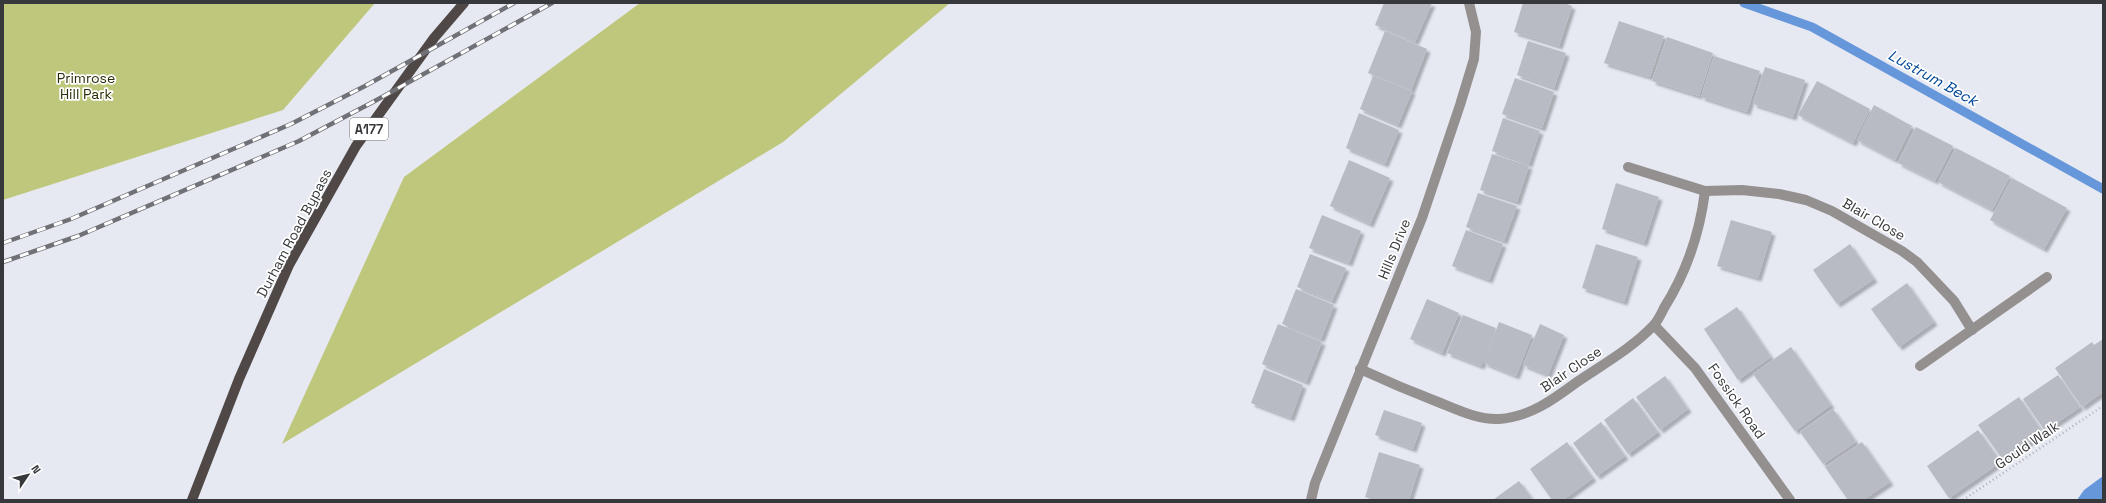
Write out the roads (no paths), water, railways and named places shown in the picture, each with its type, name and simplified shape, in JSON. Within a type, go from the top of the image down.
[{"type":"main road","name":"Durham Road Bypass","points":[[192,500],[238,379],[289,265],[356,146],[434,38],[464,3]]},
{"type":"street","name":"Hills Drive","points":[[1311,500],[1315,483],[1422,218],[1460,106],[1474,59],[1476,32],[1469,3]]},
{"type":"street","name":"Blair Close","points":[[1628,166],[1705,192],[1742,190],[1779,194],[1806,200],[1832,211],[1902,251],[1918,262],[1954,301],[1972,330]]},
{"type":"street","name":"Blair Close","points":[[1360,369],[1393,385],[1481,418],[1498,419],[1516,417],[1552,400],[1630,345],[1654,326],[1675,291],[1686,266],[1703,206],[1705,192]]},
{"type":"street","points":[[1920,366],[2047,277]]},
{"type":"street","name":"Fossick Road","points":[[1654,326],[1696,368],[1790,500]]},
{"type":"water","points":[[2103,476],[2103,500],[2077,500],[2084,490]]},
{"type":"waterway","name":"Lustrum Beck","points":[[1744,3],[1812,27],[2103,189]]},
{"type":"railway","points":[[3,243],[71,219],[291,124],[365,86],[514,3]]},
{"type":"railway","points":[[3,262],[78,236],[299,141],[552,3]]},
{"type":"park label","name":"Primrose Hill Park","points":[[86,86]]}]
